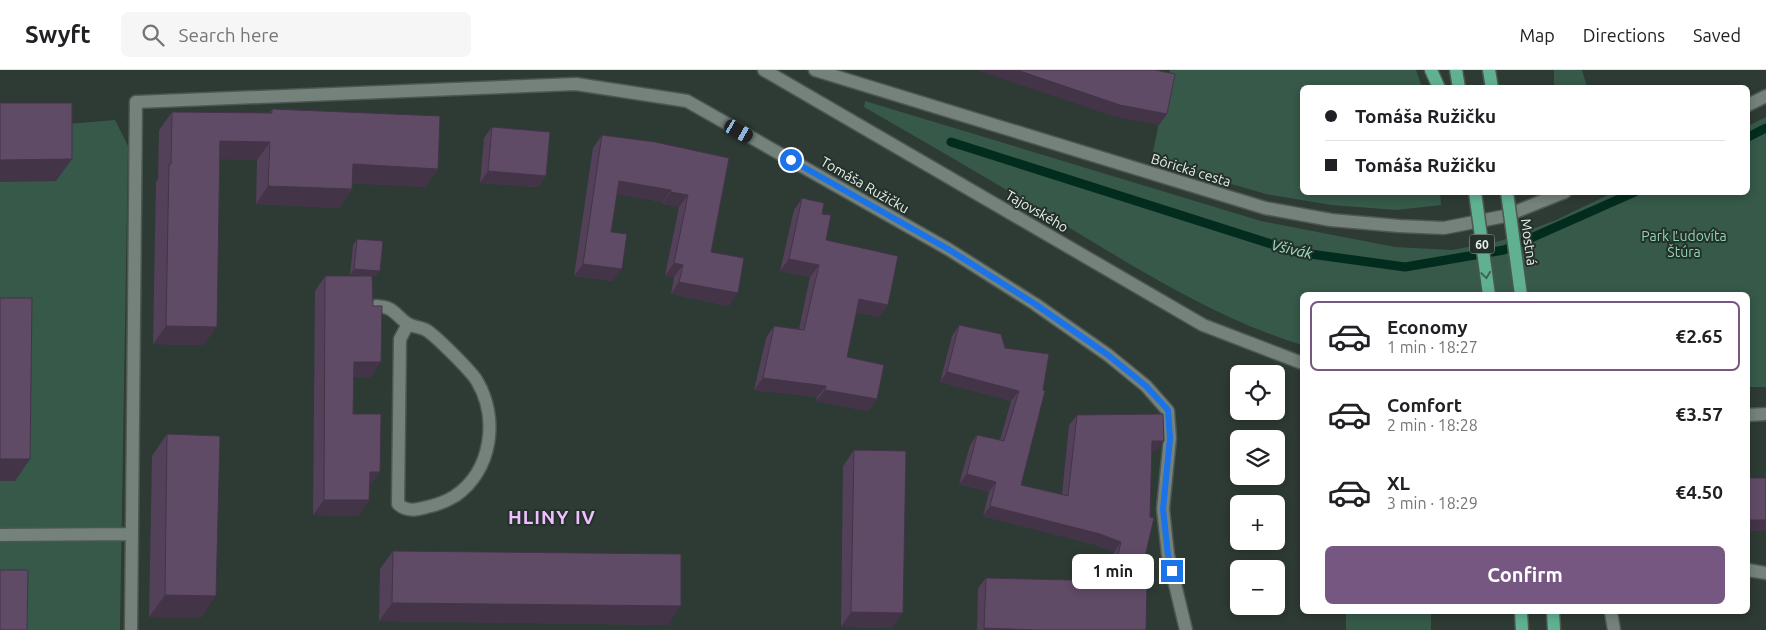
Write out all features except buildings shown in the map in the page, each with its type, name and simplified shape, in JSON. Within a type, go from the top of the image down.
[{"type":"main road","points":[[1431,70],[1438,85]]},
{"type":"main road","points":[[1456,70],[1458,85]]},
{"type":"main road","points":[[1489,70],[1492,85]]},
{"type":"main road","points":[[1497,70],[1498,85]]},
{"type":"main road","name":"60","points":[[1475,195],[1489,292]]},
{"type":"main road","name":"Mostná","points":[[1507,195],[1521,292]]},
{"type":"main road","points":[[1521,614],[1522,630]]},
{"type":"main road","points":[[1553,614],[1554,630]]},
{"type":"street","name":"Tajovského","points":[[764,70],[1203,325],[1300,362]]},
{"type":"street","name":"Bôrická cesta","points":[[815,70],[1265,208],[1331,220],[1444,228],[1505,216],[1558,195]]},
{"type":"street","name":"Tomáša Ružičku","points":[[132,534],[136,102],[576,84],[687,101],[948,249],[1035,304],[1108,355],[1146,386],[1168,410],[1170,438],[1163,509],[1168,555],[1186,630]]},
{"type":"street","points":[[1750,104],[1766,96]]},
{"type":"street","points":[[376,306],[384,306],[394,310],[408,324],[426,330],[476,379],[484,395],[491,430],[481,465],[470,483],[454,497],[416,510],[403,508],[398,504],[400,339],[408,324]]},
{"type":"street","points":[[1750,415],[1766,414]]},
{"type":"street","points":[[0,535],[132,534],[131,630]]},
{"type":"street","points":[[1750,570],[1766,574]]},
{"type":"street","points":[[1611,614],[1614,630]]},
{"type":"green space","points":[[1170,70],[1416,70],[1421,85],[1300,85],[1300,195],[1440,195],[1441,205],[1397,210],[1331,205],[1266,194],[1151,161]]},
{"type":"green space","points":[[1554,70],[1582,70],[1586,85],[1554,85]]},
{"type":"green space","name":"Park Ľudovíta Štúra","points":[[865,101],[1261,221],[1395,247],[1452,250],[1500,241],[1556,220],[1608,195],[1750,195],[1750,125],[1766,117],[1766,387],[1750,387],[1750,292],[1300,292],[1300,344],[1242,323],[1184,295],[864,107]]},
{"type":"green space","points":[[115,120],[128,146],[120,630],[12,630],[0,592],[0,481],[15,481],[0,320],[0,181],[56,125]]},
{"type":"green space","points":[[1346,614],[1431,614],[1431,630],[1346,630]]},
{"type":"waterway","name":"Všivák","points":[[1750,136],[1766,128]]},
{"type":"waterway","name":"Všivák","points":[[951,142],[1296,252],[1405,267],[1504,250],[1628,195]]},
{"type":"district","name":"HLINY IV","points":[[552,517]]},
{"type":"route","points":[[791,160],[948,249],[1035,304],[1108,355],[1146,386],[1168,410],[1170,438],[1163,509],[1168,555],[1172,571]]}]
